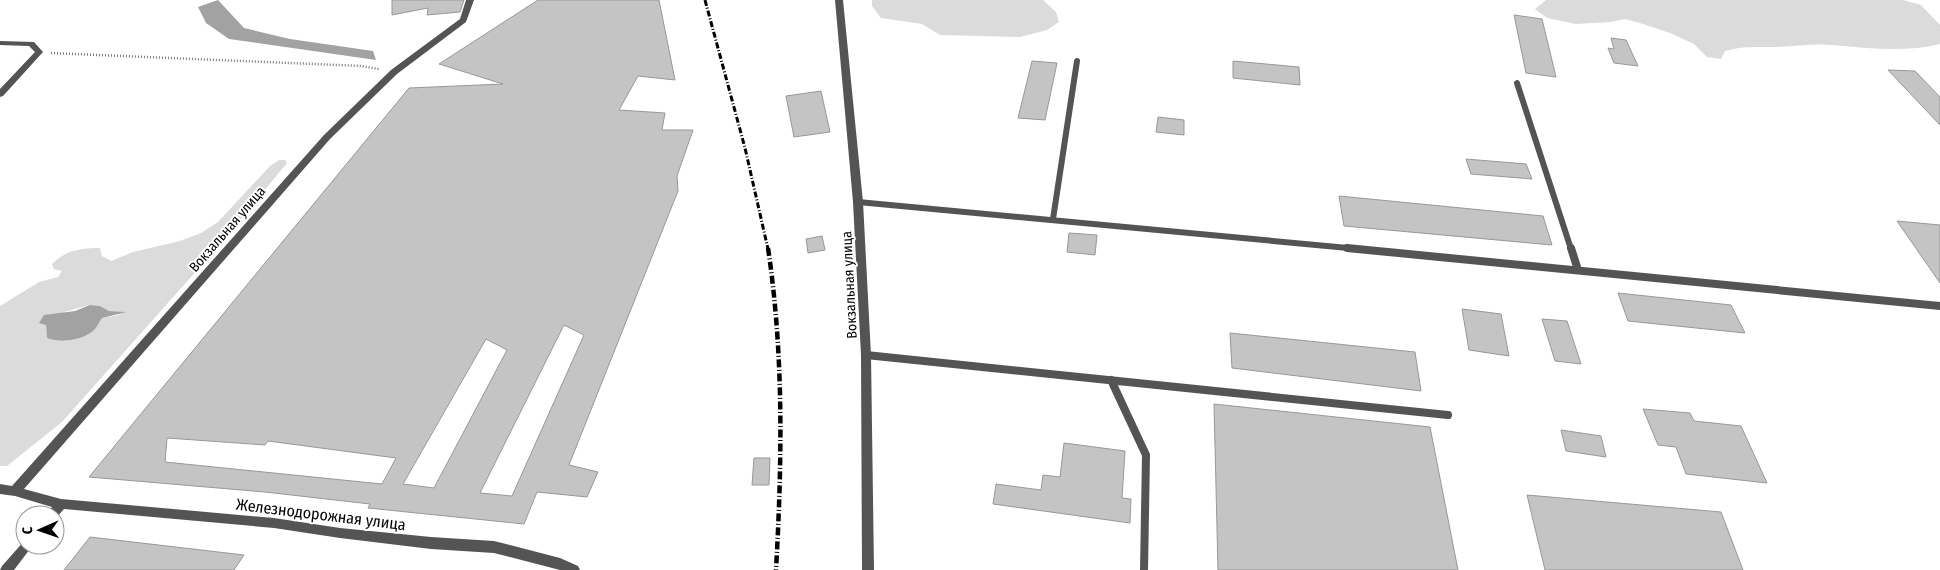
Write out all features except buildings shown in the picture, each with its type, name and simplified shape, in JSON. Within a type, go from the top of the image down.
[{"type":"street","name":"Вокзальная улица","points":[[15,491],[327,136],[394,72],[463,20],[470,0]]},
{"type":"street","name":"Вокзальная улица","points":[[840,0],[858,202],[866,355],[868,570]]},
{"type":"street","points":[[0,43],[31,44],[39,52],[0,94]]},
{"type":"street","name":"Железнодорожная улица","points":[[0,489],[15,491],[61,504],[274,523],[340,533],[422,542],[494,547],[560,564],[574,570]]},
{"type":"street","points":[[6,570],[19,555]]},
{"type":"lane","points":[[1054,219],[1077,61]]},
{"type":"lane","points":[[1518,83],[1578,270]]},
{"type":"lane","points":[[858,202],[1054,219],[1940,306]]},
{"type":"lane","points":[[866,355],[1448,415]]},
{"type":"lane","points":[[1111,380],[1146,455],[1144,570]]},
{"type":"path","points":[[39,52],[361,66],[394,72]]},
{"type":"shaded area","points":[[218,0],[244,28],[290,39],[373,51],[376,60],[229,39],[206,23],[198,7]]},
{"type":"shaded area","points":[[872,0],[1043,0],[1056,12],[1059,22],[1047,30],[1020,37],[940,35],[922,24],[881,18],[872,6]]},
{"type":"shaded area","points":[[1546,0],[1903,0],[1921,5],[1940,25],[1940,44],[1900,49],[1824,45],[1748,47],[1725,51],[1721,59],[1707,57],[1694,44],[1670,33],[1625,19],[1611,22],[1576,24],[1547,18],[1535,9]]},
{"type":"shaded area","points":[[279,160],[285,160],[287,163],[215,250],[62,422],[7,466],[0,466],[0,306],[39,282],[58,277],[62,271],[54,269],[52,264],[68,253],[80,249],[100,248],[102,256],[111,261],[133,252],[180,241],[201,233],[218,222],[270,166]],"holes":[[[90,305],[100,306],[109,311],[126,312],[102,318],[94,330],[77,339],[64,341],[47,338],[46,325],[64,312]]]},
{"type":"shaded area","points":[[90,305],[100,306],[109,311],[127,312],[102,318],[94,330],[77,339],[64,341],[47,338],[46,325],[39,323],[44,315],[75,311]]},
{"type":"railway","points":[[705,0],[745,148],[768,249]]},
{"type":"railway","points":[[768,248],[777,328],[779,368],[780,489],[776,570]]}]
